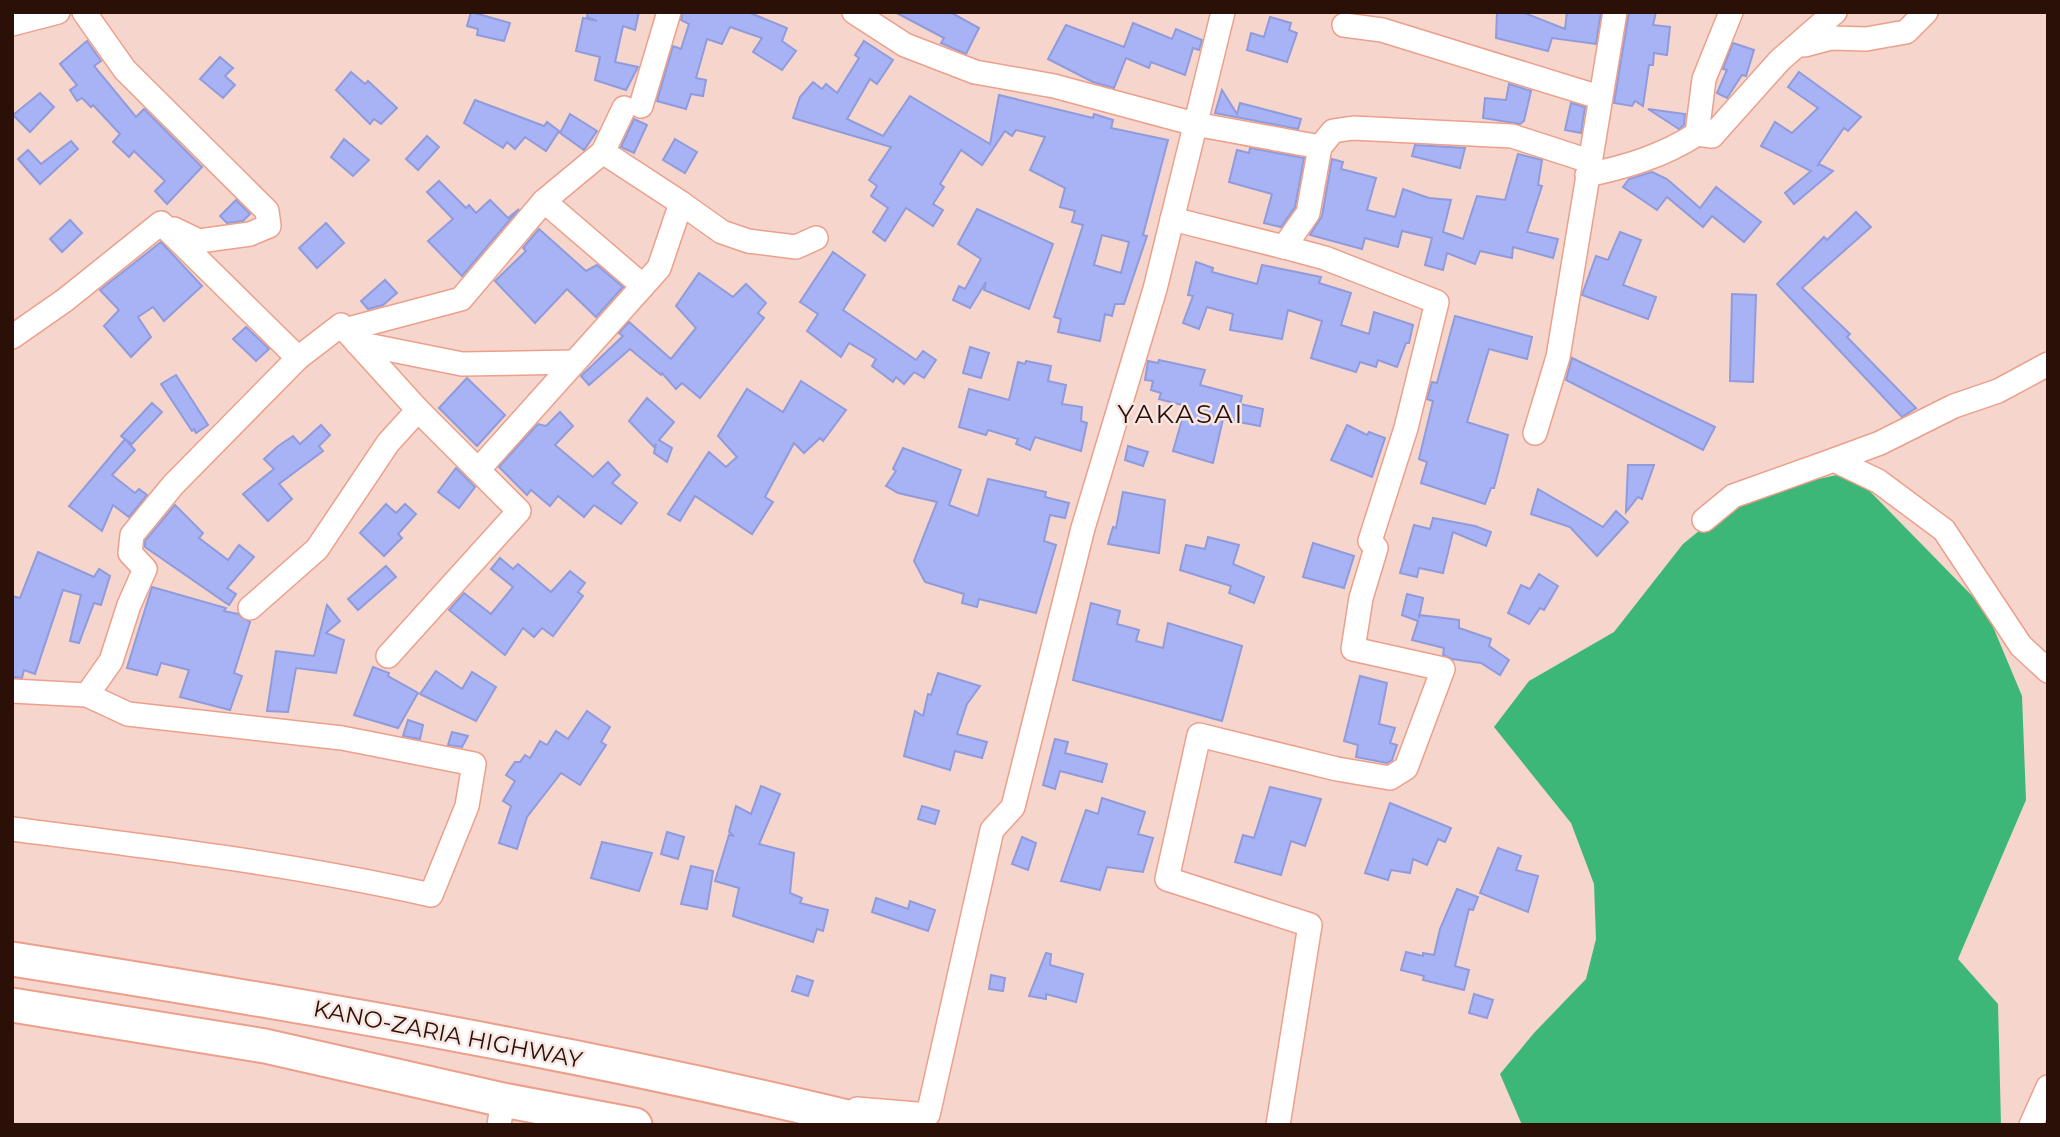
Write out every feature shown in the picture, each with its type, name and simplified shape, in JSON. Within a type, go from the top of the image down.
[{"type":"highway","name":"KANO-ZARIA HIGHWAY","points":[[12,959],[258,998],[791,1103],[880,1125]]},
{"type":"highway","name":"KANO-ZARIA HIGHWAY","points":[[12,1005],[265,1046],[501,1112],[635,1125]]},
{"type":"street","points":[[12,24],[58,12]]},
{"type":"street","points":[[84,12],[125,70],[267,211],[269,226],[250,234],[199,240],[161,223]]},
{"type":"street","points":[[350,336],[461,299],[544,201],[603,152],[632,107],[669,12]]},
{"type":"street","points":[[854,12],[905,45],[975,72],[1054,86],[1195,124],[1320,147]]},
{"type":"street","points":[[791,1103],[928,1115],[992,830],[1013,807],[1083,528],[1155,289],[1223,12]]},
{"type":"street","points":[[1535,433],[1558,357],[1615,12]]},
{"type":"street","points":[[1697,134],[1704,79],[1731,12]]},
{"type":"street","points":[[1284,247],[1308,214],[1320,147],[1333,131],[1353,128],[1512,136],[1588,168],[1629,166],[1679,146],[1697,134],[1712,136],[1746,96],[1835,12]]},
{"type":"street","points":[[1795,48],[1830,38],[1866,39],[1906,32],[1926,12]]},
{"type":"street","points":[[1344,25],[1382,30],[1599,97]]},
{"type":"street","points":[[603,152],[722,232],[748,241],[796,247],[816,238]]},
{"type":"street","points":[[544,201],[643,286]]},
{"type":"street","points":[[478,470],[659,268],[681,203]]},
{"type":"street","points":[[1172,219],[1325,258],[1437,302],[1406,428],[1370,541],[1376,548],[1360,598],[1353,649],[1443,669],[1406,768],[1390,778],[1337,769],[1199,735],[1167,879],[1310,925],[1278,1125]]},
{"type":"street","points":[[12,337],[65,300],[161,223]]},
{"type":"street","points":[[161,223],[298,358]]},
{"type":"street","points":[[87,695],[111,660],[129,605],[145,569],[130,553],[132,535],[173,485],[298,358],[341,325],[418,410],[519,511],[388,656]]},
{"type":"street","points":[[350,336],[462,364],[574,362]]},
{"type":"street","points":[[1704,520],[1733,496],[1880,443],[1954,406],[1998,390],[2048,364]]},
{"type":"street","points":[[250,608],[317,549],[388,443],[418,410]]},
{"type":"street","points":[[1834,460],[1878,481],[1944,530],[2021,646],[2048,671]]},
{"type":"street","points":[[12,691],[87,695],[128,714],[342,738],[474,764],[467,806],[431,895],[356,878],[195,852],[12,829]]},
{"type":"street","points":[[2031,1125],[2048,1087]]},
{"type":"shaded area","points":[[1851,472],[1986,610],[2022,696],[2026,800],[1958,959],[1998,1004],[2001,1125],[1522,1125],[1500,1074],[1534,1033],[1586,979],[1596,939],[1594,884],[1571,823],[1494,727],[1529,681],[1614,632],[1683,544],[1743,495]]},
{"type":"building","points":[[471,12],[510,23],[504,41],[477,35],[478,29],[467,26]]},
{"type":"building","points":[[588,12],[639,12],[635,30],[623,26],[615,62],[638,67],[626,90],[595,80],[600,57],[576,51],[583,18],[597,21],[587,17]]},
{"type":"building","points":[[683,12],[748,12],[787,28],[782,41],[796,51],[782,70],[753,52],[762,38],[730,27],[722,44],[707,39],[696,78],[706,80],[703,96],[691,94],[686,109],[657,101],[673,46],[681,49],[689,24],[681,20]]},
{"type":"building","points":[[895,12],[950,12],[979,28],[966,54],[941,43],[944,38]]},
{"type":"building","points":[[1497,12],[1522,12],[1565,29],[1567,12],[1601,12],[1596,44],[1552,38],[1548,51],[1496,38]]},
{"type":"building","points":[[1629,12],[1656,12],[1653,25],[1670,27],[1667,55],[1654,53],[1653,65],[1649,65],[1643,106],[1635,101],[1632,106],[1614,103]]},
{"type":"building","points":[[1270,17],[1291,23],[1289,30],[1297,33],[1287,62],[1247,50],[1251,33],[1264,37]]},
{"type":"building","points":[[1133,23],[1172,39],[1176,29],[1202,40],[1199,50],[1193,48],[1185,75],[1151,62],[1149,68],[1126,58],[1114,88],[1093,82],[1048,59],[1066,25],[1124,47]]},
{"type":"building","points":[[87,41],[101,61],[94,66],[136,117],[144,109],[202,167],[167,204],[155,191],[165,181],[134,151],[129,157],[113,142],[120,134],[93,105],[91,107],[82,98],[77,101],[70,90],[77,85],[60,64]]},
{"type":"building","points":[[864,41],[893,60],[877,84],[870,79],[847,119],[883,136],[910,96],[990,144],[999,95],[1093,118],[1094,114],[1113,120],[1111,128],[1168,140],[1143,235],[1147,236],[1124,304],[1115,304],[1112,316],[1105,314],[1100,341],[1058,332],[1061,319],[1054,317],[1083,225],[1072,222],[1075,211],[1060,207],[1065,188],[1030,170],[1045,137],[1016,130],[1012,136],[1005,131],[982,165],[961,150],[940,184],[944,187],[933,204],[943,210],[933,226],[906,208],[885,241],[873,232],[888,208],[871,196],[877,186],[869,180],[891,147],[793,118],[800,97],[813,82],[822,89],[826,84],[837,93],[859,58],[855,55]],"holes":[[[1102,235],[1129,242],[1121,273],[1094,265]]]},
{"type":"building","points":[[1733,43],[1754,50],[1746,76],[1742,75],[1727,98],[1717,93],[1727,70],[1723,69]]},
{"type":"building","points":[[220,57],[233,68],[225,76],[235,85],[223,98],[200,79]]},
{"type":"building","points":[[351,72],[365,84],[368,81],[397,108],[381,124],[374,119],[370,124],[336,90]]},
{"type":"building","points":[[1799,72],[1861,117],[1848,131],[1844,128],[1817,166],[1819,164],[1833,171],[1794,204],[1785,193],[1811,171],[1761,146],[1775,122],[1792,133],[1818,108],[1788,87]]},
{"type":"building","points":[[1509,84],[1531,91],[1524,121],[1520,124],[1483,118],[1485,98],[1506,100]]},
{"type":"building","points":[[1222,90],[1237,114],[1240,103],[1301,119],[1298,129],[1215,113]]},
{"type":"building","points":[[40,93],[54,107],[30,132],[13,115]]},
{"type":"building","points":[[475,100],[544,126],[547,122],[559,131],[546,151],[525,137],[515,149],[507,142],[503,148],[464,123]]},
{"type":"building","points":[[1571,103],[1585,107],[1581,133],[1565,130]]},
{"type":"building","points":[[1648,109],[1685,114],[1684,125],[1679,129]]},
{"type":"building","points":[[570,114],[597,131],[584,150],[560,133]]},
{"type":"building","points":[[634,119],[647,125],[634,153],[621,147]]},
{"type":"building","points":[[427,136],[439,147],[418,170],[406,159]]},
{"type":"building","points":[[344,139],[369,160],[353,176],[331,157]]},
{"type":"building","points":[[675,139],[697,152],[685,173],[663,160]]},
{"type":"building","points":[[71,141],[78,149],[40,184],[18,159],[28,150],[41,164]]},
{"type":"building","points":[[1415,145],[1465,148],[1460,168],[1412,156]]},
{"type":"building","points":[[1250,148],[1304,158],[1295,207],[1281,227],[1264,223],[1272,194],[1229,182],[1237,150],[1249,153]]},
{"type":"building","points":[[1518,154],[1542,160],[1538,185],[1542,186],[1527,232],[1558,239],[1553,258],[1513,247],[1512,258],[1480,251],[1475,264],[1447,253],[1443,270],[1425,265],[1432,238],[1402,231],[1398,247],[1365,238],[1362,249],[1310,235],[1322,216],[1332,159],[1343,162],[1341,169],[1376,178],[1367,210],[1395,217],[1403,189],[1429,198],[1451,200],[1443,232],[1463,239],[1477,196],[1505,200]]},
{"type":"building","points":[[1652,172],[1667,179],[1700,208],[1716,187],[1761,222],[1744,242],[1712,216],[1703,227],[1667,197],[1657,210],[1623,187],[1629,179]]},
{"type":"building","points":[[439,181],[466,208],[469,205],[476,213],[490,200],[508,218],[519,209],[462,276],[428,241],[453,219],[427,192]]},
{"type":"building","points":[[236,200],[250,214],[243,221],[227,223],[220,216]]},
{"type":"building","points":[[977,209],[1053,244],[1029,309],[984,290],[986,282],[970,308],[953,300],[959,286],[965,289],[981,259],[958,244]]},
{"type":"building","points":[[1856,212],[1871,227],[1802,288],[1850,334],[1847,337],[1916,408],[1902,417],[1777,284],[1824,237],[1827,240]]},
{"type":"building","points":[[70,220],[82,233],[62,252],[50,239]]},
{"type":"building","points":[[326,223],[344,243],[317,268],[299,248]]},
{"type":"building","points":[[539,229],[586,271],[597,265],[623,287],[596,317],[567,289],[535,323],[495,281],[526,251],[523,248]]},
{"type":"building","points":[[1620,232],[1641,240],[1623,285],[1656,297],[1648,319],[1582,295],[1596,256],[1608,260]]},
{"type":"building","points":[[161,242],[202,286],[164,321],[153,307],[138,317],[151,337],[131,357],[104,326],[119,310],[100,290]]},
{"type":"building","points":[[833,252],[865,275],[843,310],[916,360],[923,351],[936,360],[924,378],[914,372],[904,384],[896,377],[893,382],[872,366],[876,359],[849,343],[841,357],[807,331],[818,314],[800,302]]},
{"type":"building","points":[[1196,262],[1213,268],[1212,272],[1257,284],[1262,265],[1321,277],[1319,283],[1351,293],[1341,325],[1369,334],[1374,312],[1413,325],[1409,343],[1406,343],[1397,367],[1378,360],[1376,367],[1360,362],[1356,372],[1311,358],[1322,321],[1288,310],[1282,339],[1230,330],[1233,314],[1207,307],[1199,329],[1183,323],[1193,296],[1188,295]]},
{"type":"building","points":[[699,273],[733,297],[746,284],[766,303],[758,313],[764,318],[700,398],[682,383],[676,389],[662,373],[661,375],[630,349],[589,385],[581,376],[623,336],[619,333],[629,322],[671,359],[696,328],[676,306]]},
{"type":"building","points":[[385,280],[397,293],[383,305],[368,309],[361,301]]},
{"type":"building","points":[[1732,294],[1756,295],[1753,382],[1730,381]]},
{"type":"building","points":[[1455,316],[1532,337],[1527,359],[1489,349],[1467,422],[1508,435],[1494,488],[1491,488],[1485,504],[1421,483],[1427,462],[1419,459],[1433,401],[1427,399],[1432,382],[1437,383]]},
{"type":"building","points":[[246,327],[269,349],[256,361],[233,339]]},
{"type":"building","points":[[970,347],[989,353],[981,378],[963,373]]},
{"type":"building","points":[[1572,358],[1715,427],[1703,450],[1566,380]]},
{"type":"building","points":[[1159,360],[1205,370],[1200,385],[1242,396],[1240,404],[1263,409],[1260,426],[1223,419],[1213,463],[1173,451],[1186,406],[1159,399],[1161,393],[1151,390],[1153,381],[1145,380],[1148,361],[1158,363]]},
{"type":"building","points":[[1026,361],[1051,366],[1048,381],[1066,385],[1062,404],[1082,407],[1081,421],[1087,423],[1081,451],[1035,437],[1030,450],[1016,444],[1018,439],[988,430],[986,435],[959,427],[969,389],[1009,400],[1018,362],[1025,364]]},
{"type":"building","points":[[176,375],[208,425],[196,433],[161,384]]},
{"type":"building","points":[[467,378],[505,415],[477,446],[439,408]]},
{"type":"building","points":[[801,381],[846,410],[823,441],[820,438],[804,453],[794,443],[765,497],[773,502],[752,534],[695,496],[680,521],[668,514],[709,452],[726,467],[737,457],[718,436],[747,389],[783,412]]},
{"type":"building","points":[[647,398],[674,422],[659,440],[672,448],[667,462],[654,453],[656,444],[654,447],[629,421]]},
{"type":"building","points":[[152,403],[162,412],[132,444],[121,436]]},
{"type":"building","points":[[560,412],[573,426],[555,445],[593,477],[608,462],[620,475],[612,483],[637,503],[621,524],[594,505],[584,517],[558,496],[550,506],[531,490],[527,495],[499,467],[538,424],[546,426]]},
{"type":"building","points":[[321,425],[330,435],[319,446],[323,451],[279,484],[292,499],[268,521],[243,494],[274,469],[264,459],[277,447],[293,436],[300,444]]},
{"type":"building","points":[[1347,425],[1367,435],[1369,432],[1385,438],[1372,477],[1331,460]]},
{"type":"building","points":[[125,439],[135,450],[112,475],[135,493],[139,489],[147,495],[129,517],[113,505],[102,531],[69,506]]},
{"type":"building","points":[[1128,446],[1148,452],[1143,466],[1125,460]]},
{"type":"building","points":[[903,448],[961,470],[949,505],[978,516],[988,479],[1046,492],[1045,497],[1069,503],[1065,518],[1050,515],[1044,541],[1056,545],[1036,613],[979,599],[977,607],[962,603],[964,594],[925,582],[914,561],[937,502],[898,493],[886,486],[896,471],[893,469]]},
{"type":"building","points":[[1628,465],[1654,465],[1642,499],[1638,497],[1626,512]]},
{"type":"building","points":[[456,468],[475,487],[459,508],[438,492]]},
{"type":"building","points":[[1538,489],[1603,527],[1616,511],[1628,522],[1597,556],[1570,527],[1531,514]]},
{"type":"building","points":[[1123,492],[1165,500],[1159,553],[1108,544],[1113,527],[1116,528]]},
{"type":"building","points":[[386,504],[396,513],[405,504],[416,514],[398,534],[402,538],[384,556],[360,533]]},
{"type":"building","points":[[175,505],[203,533],[199,538],[228,560],[239,545],[254,557],[227,588],[236,594],[229,605],[145,547],[145,541]]},
{"type":"building","points":[[1433,518],[1491,532],[1486,546],[1453,532],[1443,573],[1419,568],[1417,577],[1400,573],[1414,525],[1430,529]]},
{"type":"building","points":[[1208,537],[1239,545],[1233,564],[1264,577],[1254,603],[1229,593],[1231,586],[1180,570],[1186,545],[1205,549]]},
{"type":"building","points":[[1313,543],[1354,556],[1344,588],[1303,577]]},
{"type":"building","points":[[38,552],[94,577],[99,569],[110,576],[101,605],[94,603],[79,643],[70,641],[81,595],[63,590],[35,674],[24,670],[22,678],[12,677],[12,596],[20,598]]},
{"type":"building","points":[[500,558],[513,569],[518,564],[551,592],[570,571],[585,583],[578,592],[583,596],[553,636],[542,628],[534,637],[523,628],[505,655],[449,610],[464,593],[491,614],[513,587],[491,569]]},
{"type":"building","points":[[386,566],[396,577],[358,610],[348,599]]},
{"type":"building","points":[[1539,574],[1558,586],[1544,610],[1540,608],[1529,624],[1508,613],[1521,585],[1530,589]]},
{"type":"building","points":[[152,587],[226,608],[224,611],[238,614],[250,622],[234,673],[242,676],[230,710],[180,697],[189,670],[161,663],[157,675],[127,668]]},
{"type":"building","points":[[1407,594],[1423,598],[1420,615],[1459,620],[1459,628],[1491,639],[1489,646],[1509,660],[1500,675],[1481,663],[1443,655],[1444,648],[1412,640],[1418,621],[1402,615]]},
{"type":"building","points":[[1091,603],[1120,611],[1117,624],[1139,630],[1136,641],[1163,648],[1168,623],[1242,646],[1222,721],[1073,680]]},
{"type":"building","points":[[327,605],[340,621],[326,633],[344,640],[336,673],[296,668],[288,712],[267,711],[276,651],[314,656]]},
{"type":"building","points":[[373,667],[389,673],[388,676],[418,693],[398,728],[354,715]]},
{"type":"building","points":[[436,671],[462,689],[472,672],[496,687],[476,721],[420,694]]},
{"type":"building","points":[[938,673],[980,686],[967,704],[957,734],[987,742],[982,758],[955,751],[950,770],[904,756],[915,711],[923,716],[928,694],[931,695]]},
{"type":"building","points":[[1360,676],[1387,683],[1379,724],[1395,728],[1390,743],[1397,745],[1392,760],[1387,763],[1356,757],[1358,745],[1344,741]]},
{"type":"building","points":[[587,711],[610,727],[601,742],[606,745],[580,785],[561,773],[527,817],[517,849],[499,843],[511,806],[503,801],[515,781],[506,775],[515,762],[520,762],[525,755],[530,758],[540,741],[547,745],[556,731],[568,739]]},
{"type":"building","points":[[408,720],[423,725],[420,739],[403,736]]},
{"type":"building","points":[[452,732],[468,736],[462,747],[448,745]]},
{"type":"building","points":[[1055,739],[1068,742],[1065,753],[1107,764],[1102,782],[1060,771],[1055,789],[1043,785]]},
{"type":"building","points":[[761,786],[780,794],[759,844],[794,853],[790,893],[802,898],[800,903],[828,910],[823,931],[817,929],[813,942],[733,916],[739,888],[715,881],[729,835],[734,836],[729,832],[736,806],[751,814]]},
{"type":"building","points":[[1270,787],[1321,799],[1305,846],[1291,841],[1281,875],[1235,862],[1243,835],[1254,838]]},
{"type":"building","points":[[1102,798],[1145,812],[1138,834],[1153,838],[1143,872],[1107,867],[1100,890],[1061,881],[1086,810],[1098,814]]},
{"type":"building","points":[[1390,803],[1451,828],[1445,842],[1438,839],[1427,865],[1413,859],[1410,873],[1391,870],[1388,880],[1365,873]]},
{"type":"building","points":[[922,806],[939,811],[935,824],[918,819]]},
{"type":"building","points":[[667,832],[684,837],[678,859],[661,854]]},
{"type":"building","points":[[1022,837],[1036,843],[1028,870],[1012,864]]},
{"type":"building","points":[[602,842],[652,853],[639,891],[591,878]]},
{"type":"building","points":[[1498,848],[1521,856],[1516,870],[1538,876],[1528,912],[1480,893]]},
{"type":"building","points":[[691,866],[713,871],[707,909],[681,904]]},
{"type":"building","points":[[1457,889],[1478,897],[1473,910],[1469,909],[1455,966],[1469,970],[1464,990],[1423,980],[1424,976],[1401,970],[1406,952],[1423,956],[1423,953],[1434,955],[1440,929]]},
{"type":"building","points":[[876,898],[908,909],[910,901],[935,910],[928,931],[872,912]]},
{"type":"building","points":[[1046,953],[1051,954],[1050,965],[1083,974],[1076,1002],[1046,994],[1046,999],[1029,996]]},
{"type":"building","points":[[991,975],[1005,978],[1003,991],[989,989]]},
{"type":"building","points":[[797,976],[813,981],[808,996],[792,991]]},
{"type":"building","points":[[1474,994],[1493,1000],[1487,1018],[1469,1013]]},
{"type":"district","name":"YAKASAI","points":[[1181,414]]}]
